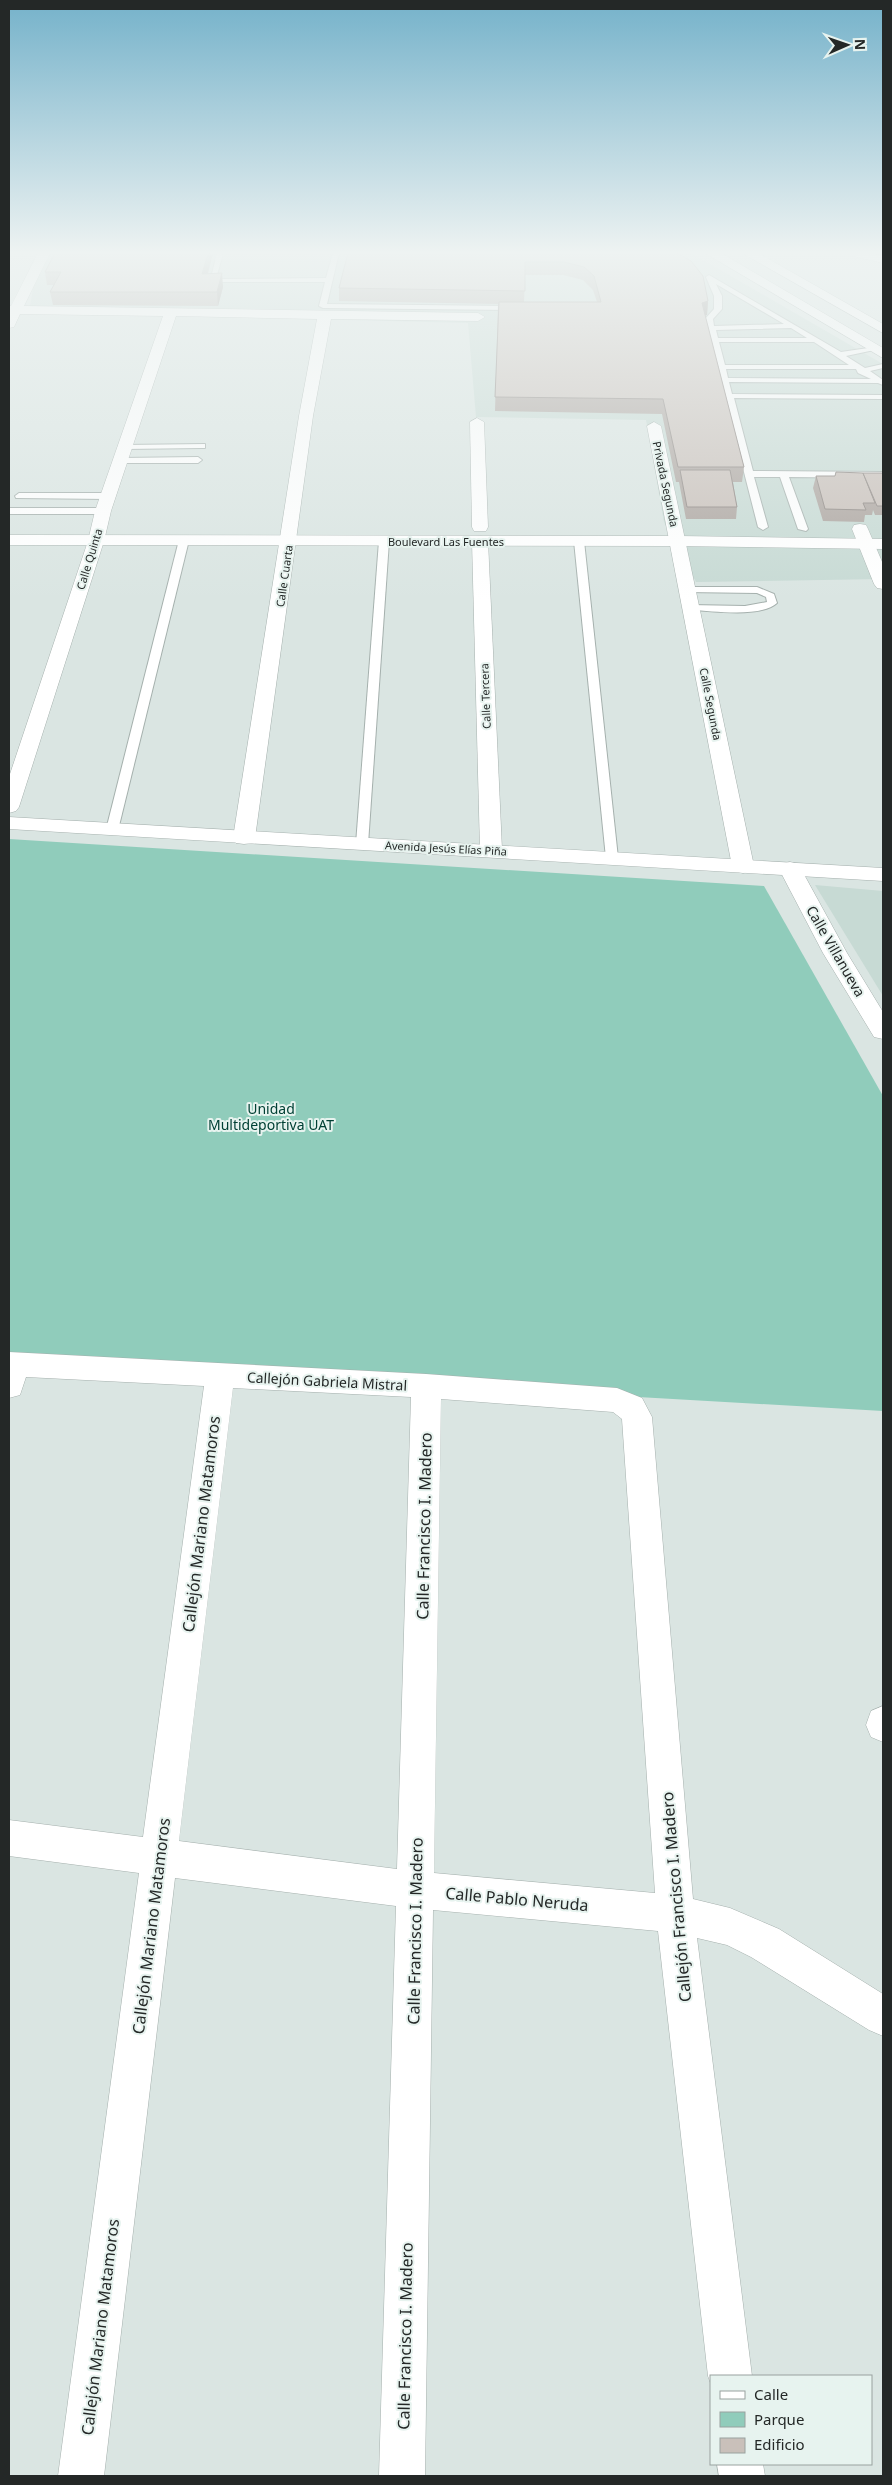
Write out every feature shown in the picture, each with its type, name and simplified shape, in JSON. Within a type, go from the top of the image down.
[{"type":"street","name":"Calle Quinta","points":[[9,807],[101,518],[152,369]]},
{"type":"street","name":"Calle Cuarta","points":[[244,838],[306,416],[315,369]]},
{"type":"street","name":"Calle Tercera","points":[[477,422],[491,850]]},
{"type":"street","name":"Privada Segunda","points":[[654,426],[677,534]]},
{"type":"street","name":"Boulevard Las Fuentes","points":[[9,540],[101,518],[184,540],[289,534],[677,534],[876,544]]},
{"type":"street","name":"Boulevard Las Fuentes","points":[[9,526],[101,518],[384,541],[480,534],[579,541],[763,528],[883,529]]},
{"type":"street","points":[[860,529],[876,544],[883,584]]},
{"type":"street","name":"Calle Segunda","points":[[677,534],[743,866]]},
{"type":"street","name":"Avenida Jesús Elías Piña","points":[[9,823],[244,838],[491,850],[883,875]]},
{"type":"street","name":"Calle Villanueva","points":[[790,869],[835,953],[883,1031]]},
{"type":"street","name":"Callejón Gabriela Mistral","points":[[10,1371],[220,1375],[426,1386],[617,1400],[631,1407],[637,1417]]},
{"type":"street","name":"Callejón Mariano Matamoros","points":[[81,2476],[220,1375]]},
{"type":"street","name":"Calle Francisco I. Madero","points":[[402,2476],[426,1386]]},
{"type":"street","name":"Callejón Francisco I. Madero","points":[[637,1417],[675,1914],[730,2375]]},
{"type":"street","name":"Calle Pablo Neruda","points":[[9,1838],[416,1890],[675,1914],[730,1927],[765,1943],[883,2016]]},
{"type":"lane","points":[[722,369],[763,528]]},
{"type":"lane","points":[[859,369],[881,382]]},
{"type":"lane","points":[[725,380],[881,382]]},
{"type":"lane","points":[[729,396],[883,397]]},
{"type":"lane","points":[[122,454],[202,446]]},
{"type":"lane","points":[[122,454],[198,460]]},
{"type":"lane","points":[[748,474],[883,475]]},
{"type":"lane","points":[[784,474],[802,529]]},
{"type":"lane","points":[[19,496],[101,518]]},
{"type":"lane","points":[[9,512],[101,518]]},
{"type":"lane","points":[[112,830],[184,540]]},
{"type":"lane","points":[[362,844],[384,541]]},
{"type":"lane","points":[[579,541],[612,858]]},
{"type":"lane","points":[[757,590],[771,596],[772,603],[754,608],[690,598],[757,590]]},
{"type":"shaded area","points":[[472,369],[883,369],[883,579],[696,582],[664,522],[646,420],[476,417]]},
{"type":"shaded area","points":[[815,885],[883,891],[883,996]]},
{"type":"green space","name":"Unidad Multideportiva UAT","points":[[9,839],[764,886],[883,1096],[883,1411],[9,1361]]},
{"type":"building","points":[[496,369],[719,369],[744,467],[678,467],[663,399],[495,397]]},
{"type":"building","points":[[680,470],[730,470],[737,507],[687,507]]},
{"type":"building","points":[[836,472],[863,473],[875,503],[863,503],[866,510],[825,509],[816,476],[835,476]]},
{"type":"building","points":[[863,473],[883,473],[883,506],[877,506]]}]
